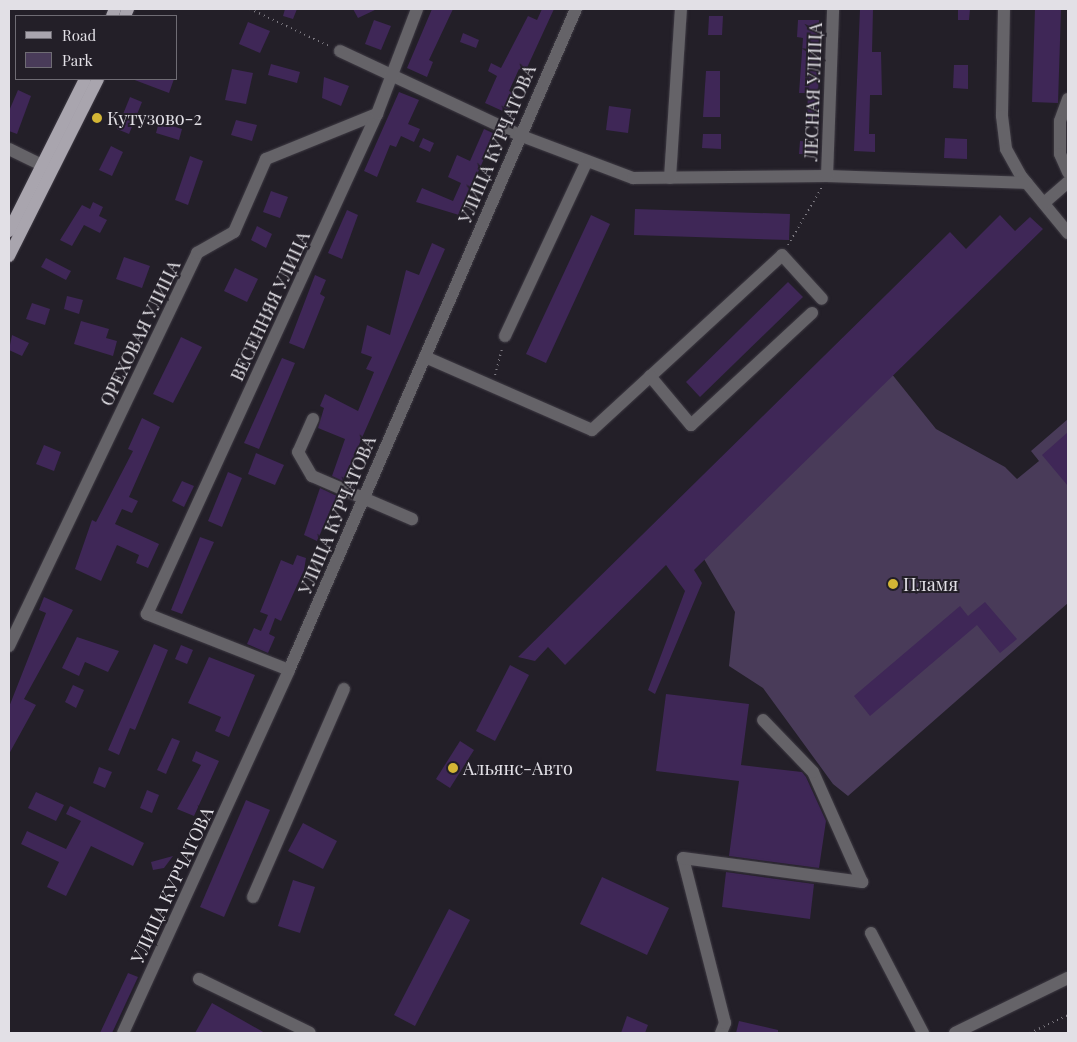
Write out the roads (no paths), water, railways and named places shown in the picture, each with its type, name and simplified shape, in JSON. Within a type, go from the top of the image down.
[{"type":"main road","points":[[9,231],[44,166],[85,80]]},
{"type":"main road","points":[[9,256],[97,80]]},
{"type":"street","name":"ВЕСЕННЯЯ УЛИЦА","points":[[289,670],[147,614],[377,114],[417,9]]},
{"type":"street","name":"УЛИЦА КУРЧАТОВА","points":[[124,1033],[289,670],[519,135],[576,9]]},
{"type":"street","points":[[670,178],[681,9]]},
{"type":"street","name":"ЛЕСНАЯ УЛИЦА","points":[[828,176],[833,9]]},
{"type":"street","points":[[1004,9],[1002,116],[1006,149],[1027,183],[1068,234]]},
{"type":"street","points":[[340,51],[519,135],[633,178],[828,176],[1027,183]]},
{"type":"street","points":[[1068,102],[1060,122],[1060,154],[1068,172]]},
{"type":"street","name":"ОРЕХОВАЯ УЛИЦА","points":[[9,646],[197,254],[234,232],[266,159],[377,114]]},
{"type":"street","points":[[9,149],[44,166]]},
{"type":"street","points":[[505,336],[587,161]]},
{"type":"street","points":[[1044,203],[1068,182]]},
{"type":"street","points":[[425,357],[592,430],[782,255],[822,299]]},
{"type":"street","points":[[650,376],[690,425],[812,313]]},
{"type":"street","points":[[313,419],[298,452],[312,476],[412,519]]},
{"type":"street","points":[[253,897],[344,689]]},
{"type":"street","points":[[720,1033],[725,1022],[683,858],[862,882],[813,772],[763,720]]},
{"type":"street","points":[[871,933],[923,1033]]},
{"type":"street","points":[[955,1033],[1068,978]]},
{"type":"street","points":[[199,979],[310,1033]]},
{"type":"place","name":"Кутузово-2","points":[[97,118]]},
{"type":"place","name":"Пламя","points":[[893,584]]},
{"type":"place","name":"Альянс-Авто","points":[[453,768]]}]
